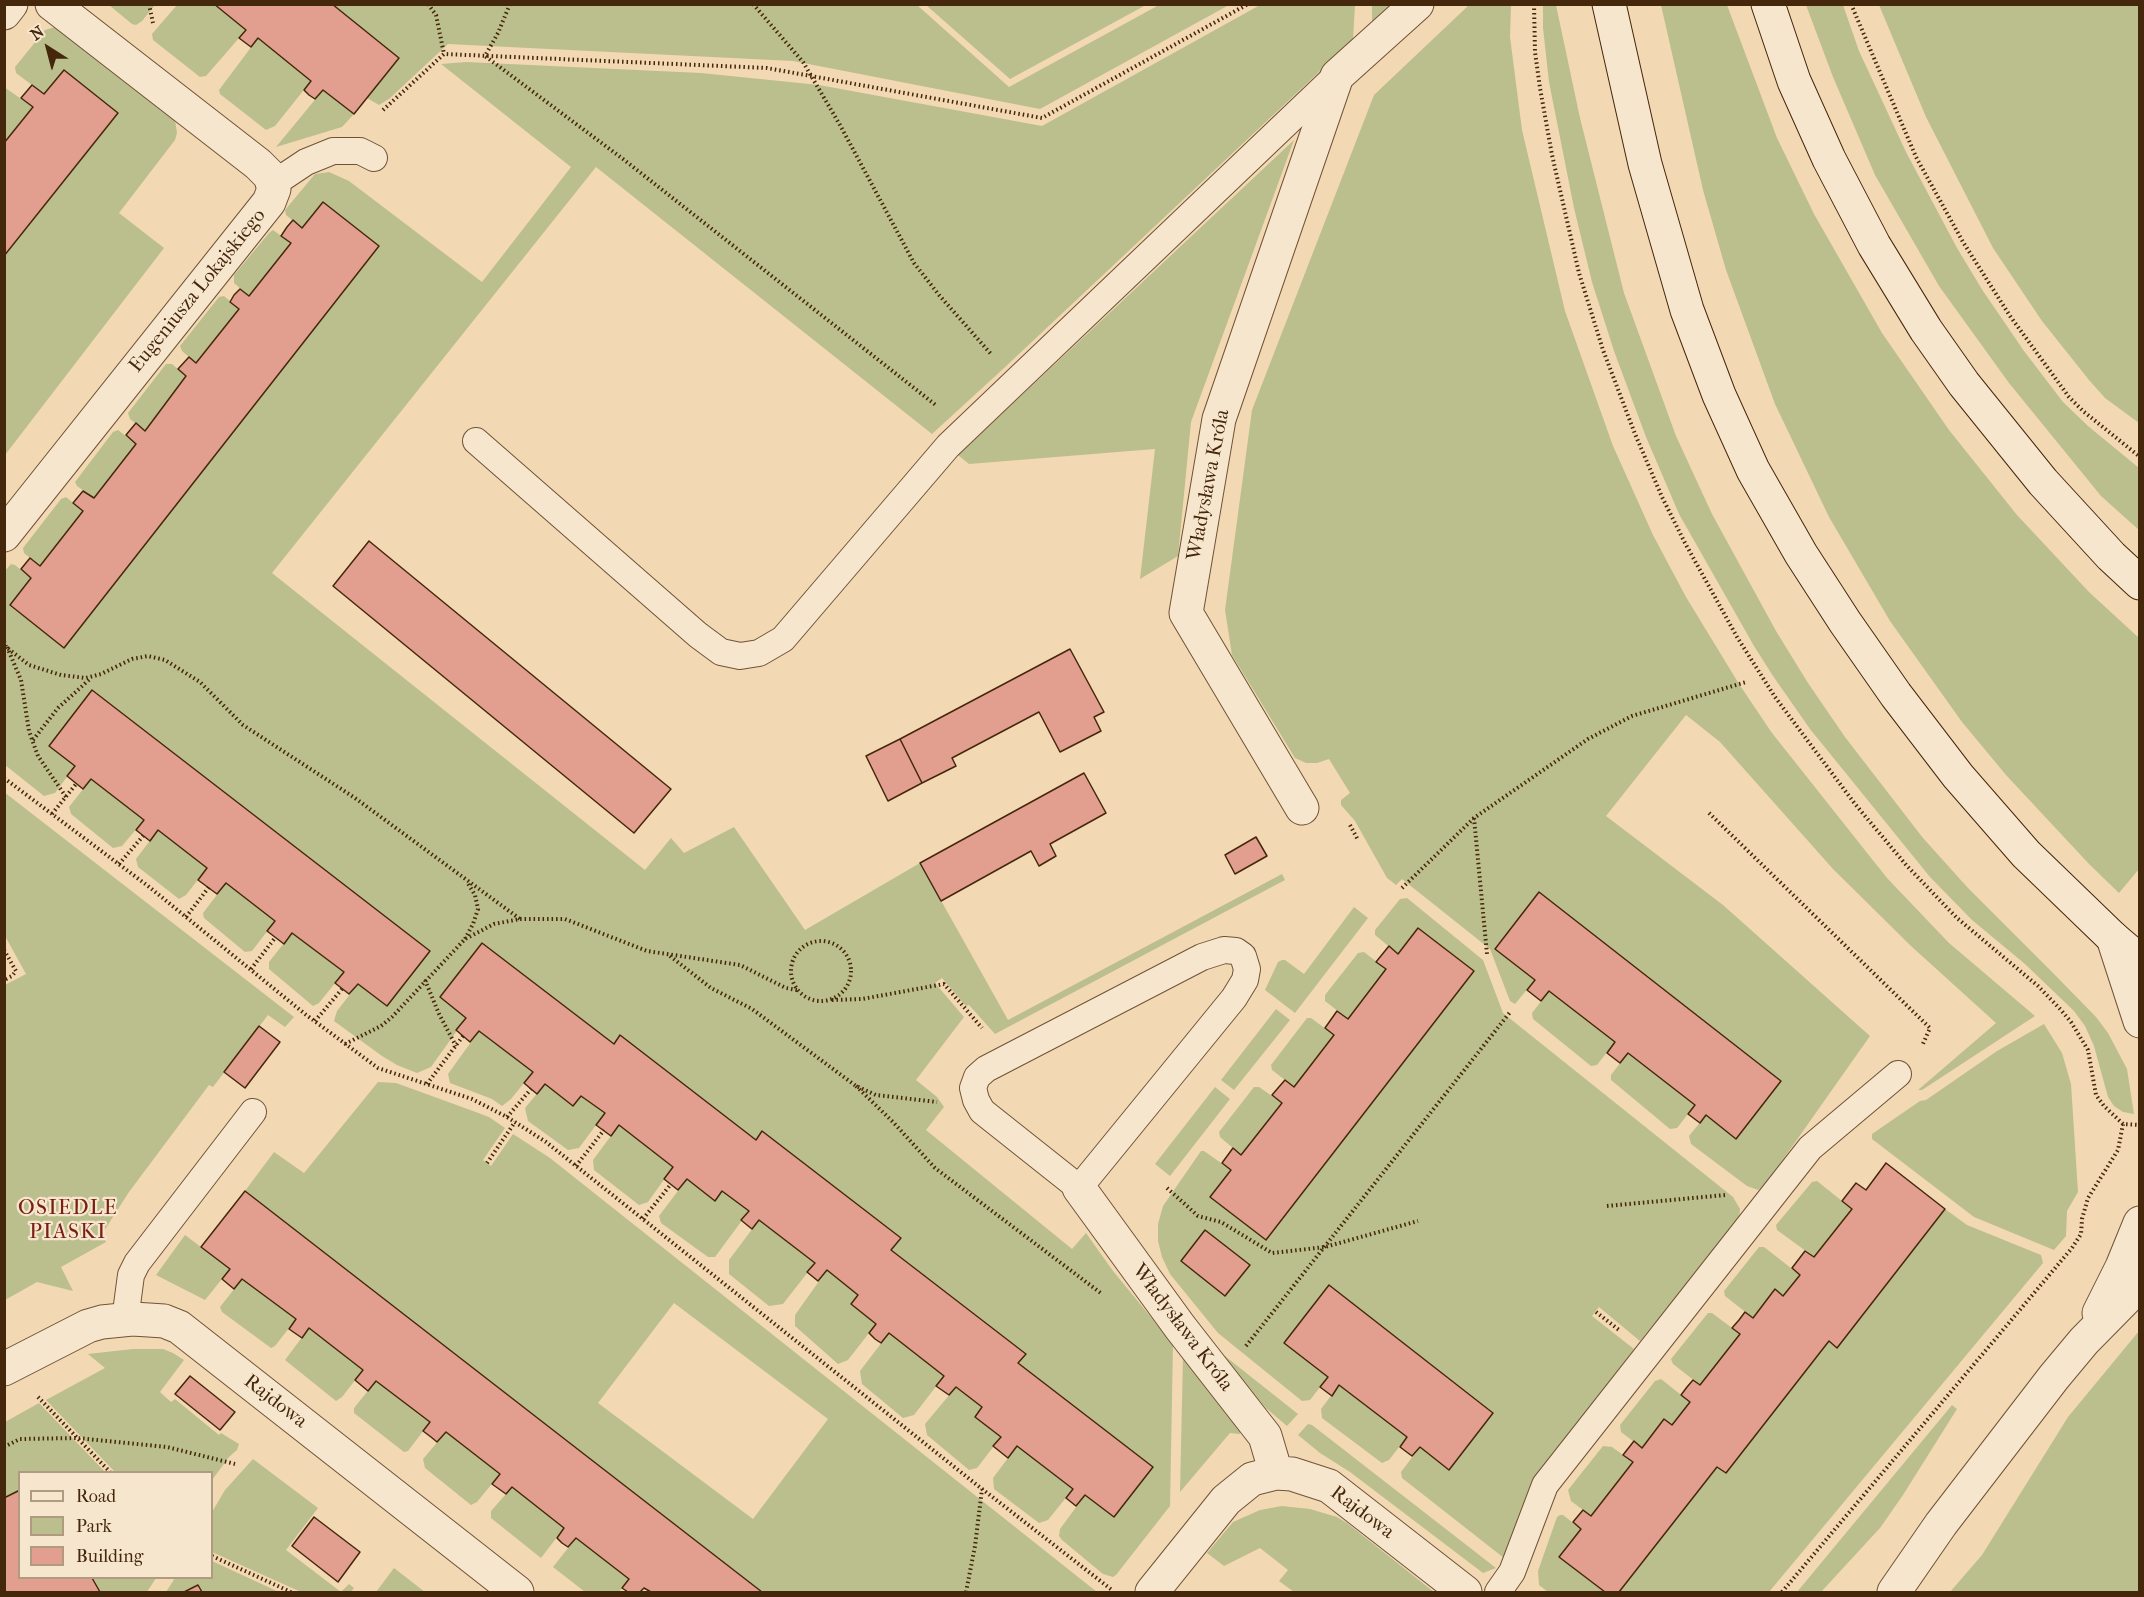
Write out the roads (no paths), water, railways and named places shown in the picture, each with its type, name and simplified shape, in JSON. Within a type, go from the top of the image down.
[{"type":"street","points":[[4,13],[11,4]]},
{"type":"street","name":"Eugeniusza Lokajskiego","points":[[4,535],[273,196],[270,176],[258,164],[52,4]]},
{"type":"street","name":"Władysława Króla","points":[[1302,808],[1186,613],[1218,419],[1337,76],[1417,4]]},
{"type":"street","points":[[1609,4],[1645,164],[1687,310],[1719,395],[1753,470],[1845,622],[1896,696],[1958,776],[2026,854],[2139,961]]},
{"type":"street","points":[[1768,4],[1794,81],[1829,159],[1874,245],[1926,330],[1964,384],[2043,482],[2139,583]]},
{"type":"street","points":[[2113,938],[2139,1021]]},
{"type":"street","name":"Władysława Króla","points":[[1078,1188],[1173,1318],[1264,1436],[1276,1473]]},
{"type":"street","points":[[2084,1341],[2122,1266],[2139,1223]]},
{"type":"street","points":[[1894,1593],[1991,1458],[2054,1377],[2084,1341],[2139,1284]]},
{"type":"street","name":"Rajdowa","points":[[4,1369],[88,1326],[125,1320],[157,1320],[179,1327],[517,1593]]},
{"type":"street","name":"Rajdowa","points":[[1152,1593],[1226,1500],[1252,1479],[1276,1473],[1314,1479],[1329,1486],[1465,1593]]},
{"type":"lane","name":"Władysława Króla","points":[[476,441],[698,636],[721,652],[740,656],[759,653],[783,639],[957,438],[1337,76]]},
{"type":"lane","points":[[273,184],[306,162],[333,152],[360,151],[374,158]]},
{"type":"lane","points":[[1224,950],[1236,951],[1243,956],[1247,969],[1245,980],[1234,998],[1078,1188],[982,1111],[973,1088],[977,1077],[1001,1059],[1202,957],[1224,950]]},
{"type":"lane","points":[[1498,1593],[1512,1572],[1545,1485],[1810,1148],[1898,1074]]},
{"type":"lane","points":[[125,1320],[131,1275],[136,1263],[253,1112]]},
{"type":"district","name":"OSIEDLE PIASKI","points":[[68,1221]]}]
